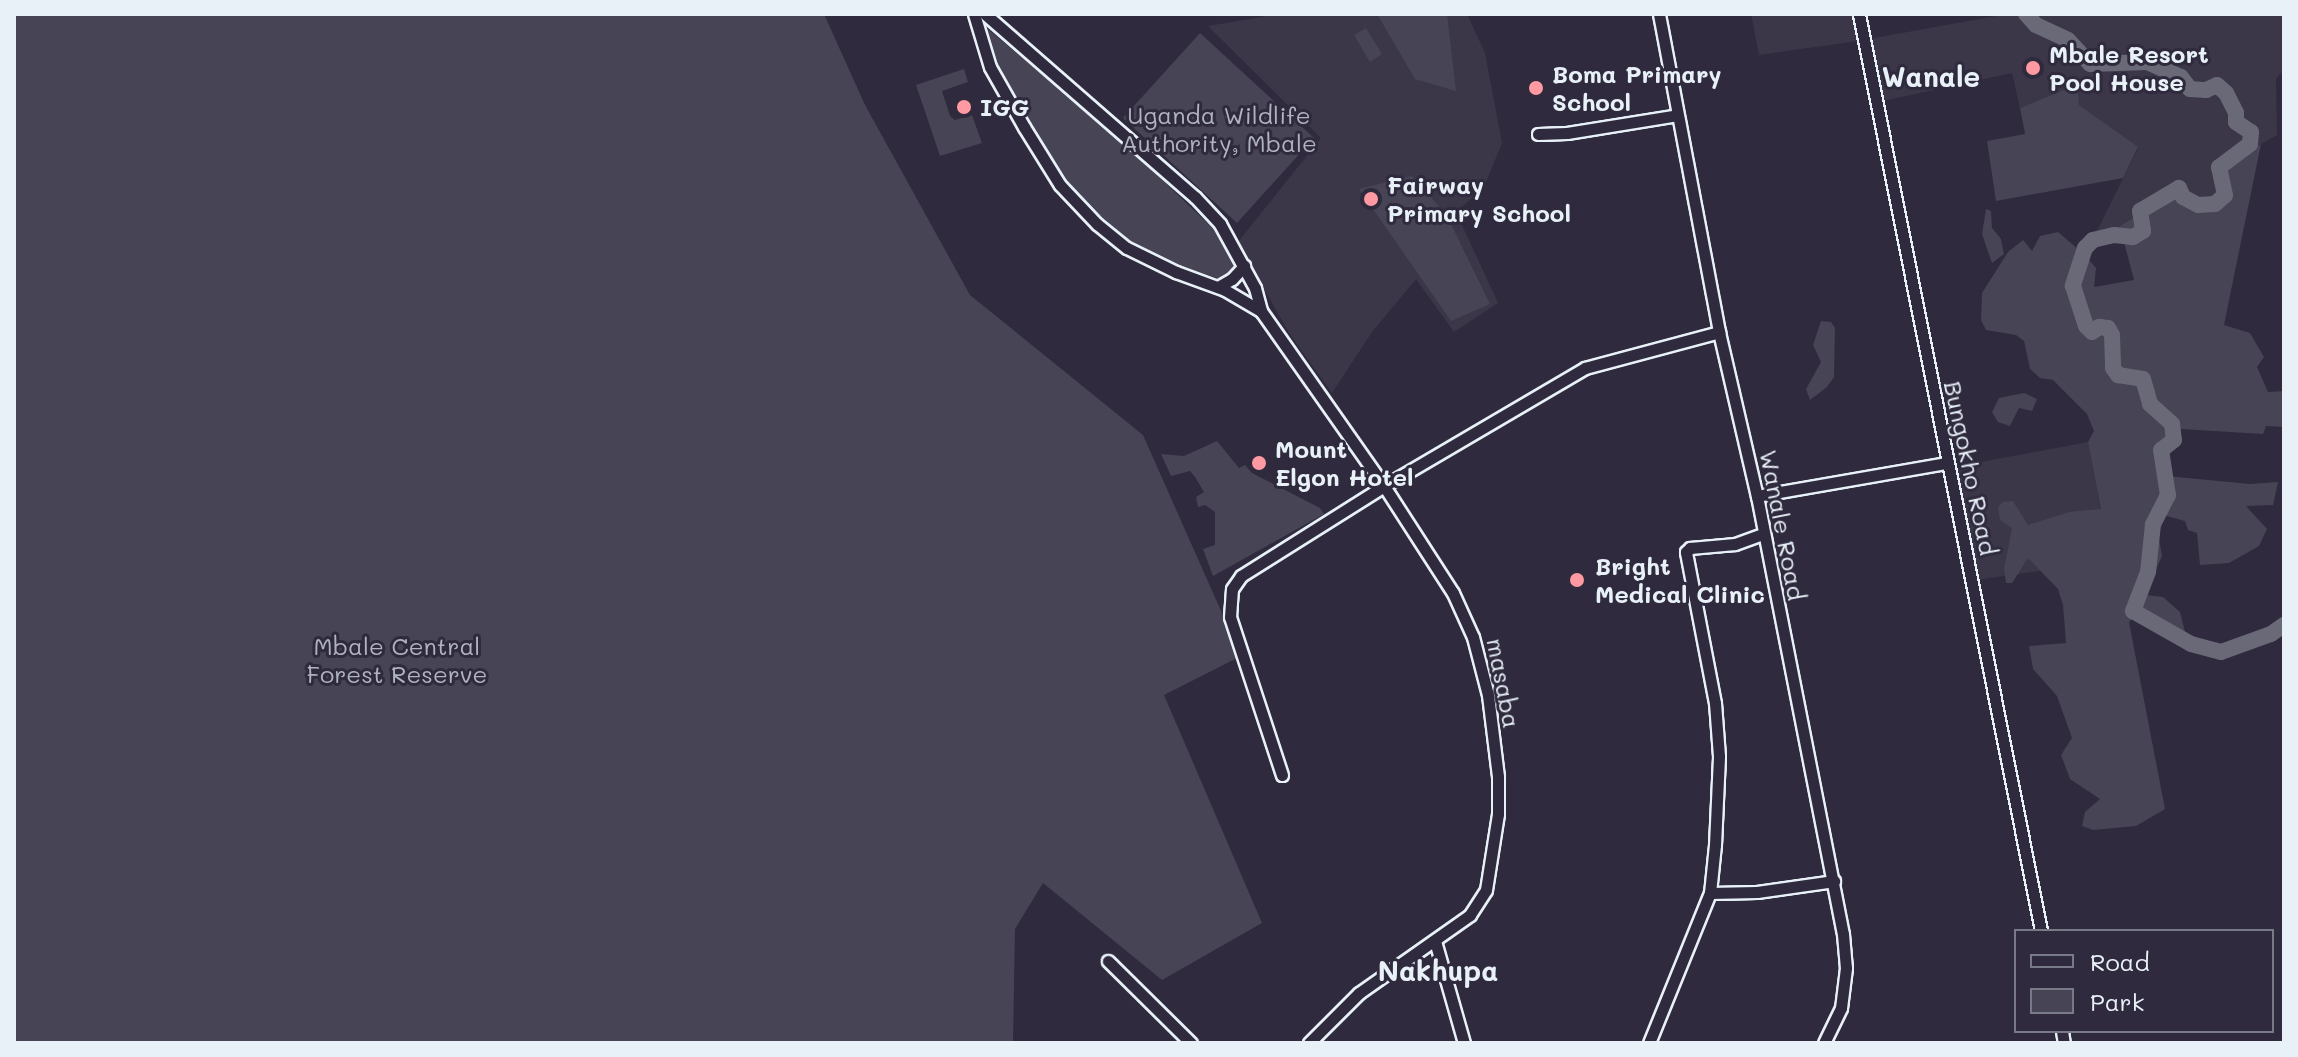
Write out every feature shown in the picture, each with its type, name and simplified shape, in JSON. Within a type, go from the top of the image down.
[{"type":"street","points":[[974,14],[990,67],[1060,185],[1097,224],[1127,248],[1176,272],[1218,287],[1261,311]]},
{"type":"street","points":[[985,14],[1195,197],[1220,224],[1244,266],[1261,311]]},
{"type":"street","name":"Wanale Road","points":[[1659,14],[1719,332],[1757,496],[1834,881],[1846,968],[1841,1008],[1824,1043]]},
{"type":"street","name":"Bungokho Road","points":[[1859,14],[2041,929]]},
{"type":"street","points":[[1538,134],[1567,133],[1678,115]]},
{"type":"street","points":[[1218,287],[1232,279],[1244,266]]},
{"type":"street","name":"masaba","points":[[1261,311],[1384,486],[1453,593],[1473,637],[1488,695],[1498,777],[1498,814],[1486,890],[1470,915],[1359,993],[1309,1043]]},
{"type":"street","points":[[1282,775],[1230,617],[1232,589],[1241,576],[1384,486],[1585,368],[1719,332]]},
{"type":"street","points":[[1757,496],[1947,463]]},
{"type":"street","points":[[1649,1043],[1710,893],[1718,783],[1716,716],[1686,552],[1690,548],[1735,544],[1763,534]]},
{"type":"street","points":[[1710,893],[1757,892],[1834,881]]},
{"type":"street","points":[[1435,941],[1464,1043]]},
{"type":"street","points":[[1108,961],[1191,1043]]},
{"type":"shaded area","name":"Fairway Primary School","points":[[1279,14],[1467,14],[1485,53],[1502,143],[1484,187],[1456,212],[1498,303],[1454,332],[1416,279],[1372,332],[1332,393],[1289,333],[1238,242],[1321,138],[1208,26]]},
{"type":"shaded area","points":[[1751,14],[1853,14],[1858,41],[1759,55]]},
{"type":"shaded area","points":[[2007,14],[2284,14],[2284,69],[2276,79],[2277,135],[2219,167],[2225,195],[2215,204],[2198,205],[2183,197],[2178,188],[2117,228],[2097,231],[2138,148],[2079,105],[2078,84],[2020,108],[2012,73],[1883,101],[1869,39]]},
{"type":"shaded area","points":[[2088,442],[2101,509],[2068,567],[1976,580],[1954,467]]},
{"type":"green space","name":"Mbale Central Forest Reserve","points":[[14,14],[824,14],[865,105],[970,295],[1143,435],[1241,656],[1164,695],[1262,923],[1162,980],[1043,883],[1015,929],[1013,1043],[14,1043]]},
{"type":"green space","points":[[1377,14],[1447,14],[1456,91],[1415,79]]},
{"type":"green space","points":[[982,24],[1120,140],[1219,234],[1234,264],[1229,277],[1220,279],[1146,255],[1064,184],[999,69]]},
{"type":"green space","points":[[1366,28],[1382,54],[1370,62],[1354,35]]},
{"type":"green space","name":"Uganda Wildlife Authority, Mbale","points":[[1200,33],[1314,138],[1237,223],[1123,118]]},
{"type":"green space","points":[[964,69],[968,82],[942,91],[950,116],[955,120],[972,115],[982,143],[940,156],[916,85]]},
{"type":"green space","points":[[2078,84],[2079,105],[2138,147],[2123,178],[1996,201],[1987,141],[2025,134],[2020,108]]},
{"type":"green space","points":[[2261,144],[2224,325],[2250,333],[2264,357],[2257,367],[2268,392],[2284,391],[2284,427],[2266,426],[2263,434],[2173,431],[2174,440],[2166,450],[2166,476],[2250,484],[2278,482],[2273,505],[2246,506],[2267,529],[2259,546],[2229,563],[2200,565],[2197,533],[2188,530],[2185,521],[2163,515],[2158,533],[2162,556],[2145,595],[2163,597],[2180,612],[2185,632],[2160,634],[2134,617],[2129,622],[2165,809],[2136,826],[2093,830],[2082,826],[2085,812],[2100,799],[2070,779],[2061,755],[2072,738],[2057,696],[2033,669],[2029,646],[2066,643],[2063,605],[2058,589],[2028,558],[2012,583],[2006,583],[2004,569],[2012,528],[2000,520],[1998,508],[2002,502],[2013,501],[2028,525],[2069,512],[2101,509],[2088,442],[2094,431],[2087,414],[2053,380],[2040,378],[2030,369],[2024,341],[2016,335],[1986,330],[1981,320],[1982,293],[2008,252],[2023,240],[2032,251],[2040,236],[2058,232],[2078,249],[2097,231],[2117,228],[2179,188],[2183,197],[2198,205],[2215,204],[2225,195],[2219,167]],"holes":[[[2109,238],[2124,242],[2134,280],[2094,287],[2096,268],[2088,259],[2092,244]]]},
{"type":"green space","points":[[1412,176],[1446,214],[1490,304],[1451,321],[1359,189]]},
{"type":"green space","points":[[1986,209],[1991,211],[1992,228],[2001,239],[2004,254],[1992,263],[1982,234]]},
{"type":"green space","points":[[1821,321],[1831,322],[1835,328],[1834,377],[1810,400],[1806,389],[1821,362],[1813,345]]},
{"type":"green space","points":[[2024,393],[2037,399],[2032,411],[2019,408],[2010,426],[1998,422],[1992,412],[1999,398]]},
{"type":"green space","points":[[1217,441],[1239,468],[1245,465],[1252,473],[1320,508],[1324,514],[1213,576],[1203,549],[1215,545],[1215,512],[1205,505],[1198,507],[1196,497],[1204,492],[1190,471],[1171,476],[1161,454],[1184,456]]},
{"type":"waterway","points":[[2026,14],[2036,25],[2068,40],[2090,64],[2147,62],[2181,77],[2190,89],[2206,90],[2217,85],[2226,93],[2236,113],[2236,122],[2251,132],[2250,144],[2219,167],[2225,195],[2215,204],[2198,205],[2183,197],[2179,188],[2140,211],[2143,231],[2133,237],[2114,235],[2093,240],[2085,248],[2073,286],[2086,326],[2092,332],[2099,327],[2108,328],[2112,335],[2113,368],[2118,375],[2143,379],[2150,404],[2172,424],[2174,440],[2161,450],[2168,495],[2153,524],[2148,572],[2133,611],[2191,644],[2221,652],[2271,634],[2284,625]]},
{"type":"place","name":"Mbale Resort Pool House","points":[[2033,68]]},
{"type":"place","name":"Boma Primary School","points":[[1536,88]]},
{"type":"place","name":"IGG","points":[[964,107]]},
{"type":"place","name":"Fairway Primary School","points":[[1371,199]]},
{"type":"place","name":"Mount Elgon Hotel","points":[[1259,463]]},
{"type":"place","name":"Bright Medical Clinic","points":[[1577,580]]},
{"type":"district","name":"Wanale","points":[[1931,76]]},
{"type":"district","name":"Nakhupa","points":[[1438,970]]}]
